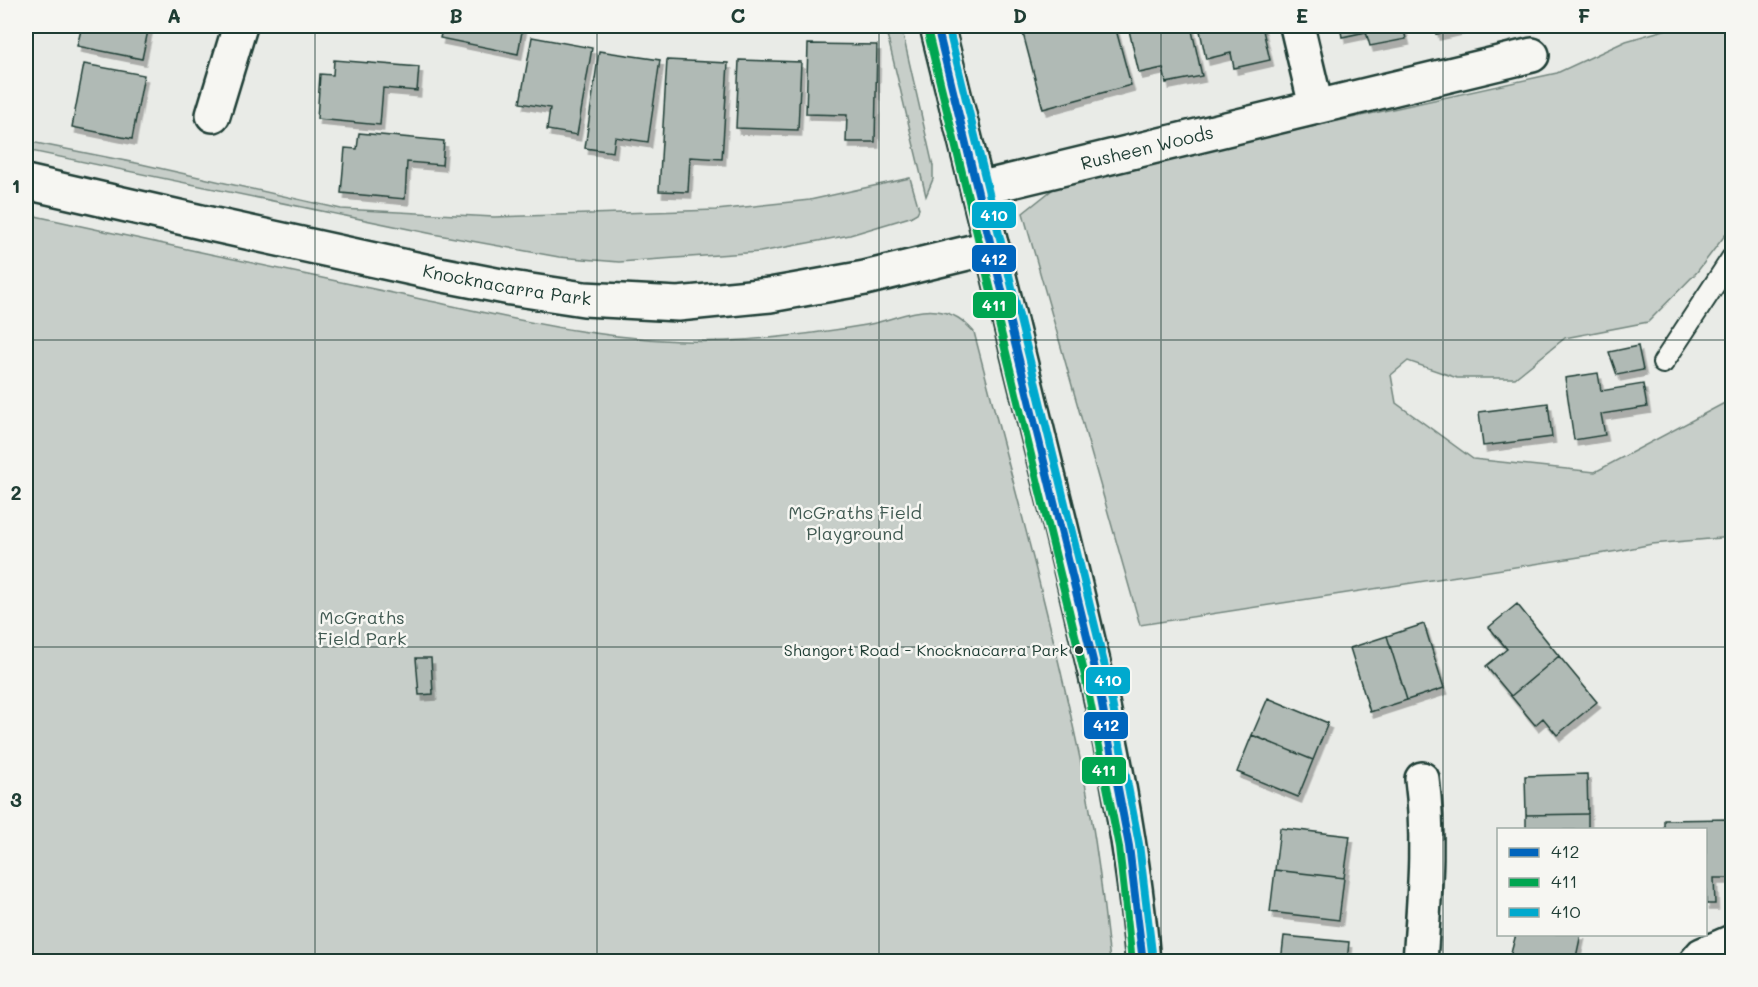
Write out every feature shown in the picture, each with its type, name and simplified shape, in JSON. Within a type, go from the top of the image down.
[{"type":"street","points":[[213,115],[240,26]]},
{"type":"street","points":[[937,26],[1089,642],[1122,794],[1139,913],[1143,962]]},
{"type":"street","points":[[1297,26],[1316,106]]},
{"type":"street","name":"Rusheen Woods","points":[[978,189],[1532,55]]},
{"type":"street","name":"Knocknacarra Park","points":[[26,182],[439,274],[584,299],[678,304],[770,295],[865,278],[992,247]]},
{"type":"street","points":[[1420,962],[1427,861],[1426,810],[1422,779]]},
{"type":"street","points":[[1696,962],[1702,955],[1732,942]]},
{"type":"lane","points":[[1663,363],[1732,258]]},
{"type":"green space","points":[[885,26],[901,26],[933,166],[933,179],[926,196]]},
{"type":"green space","points":[[1678,26],[1732,26],[1732,226],[1697,272],[1648,322],[1565,338],[1515,378],[1457,378],[1408,361],[1391,375],[1396,403],[1473,459],[1595,472],[1732,399],[1732,537],[1652,544],[1140,625],[1023,213],[1057,186],[1161,160],[1557,73],[1626,41]]},
{"type":"green space","points":[[26,141],[341,209],[494,217],[716,210],[810,200],[910,178],[919,209],[910,217],[850,235],[760,252],[619,262],[559,257],[433,234],[26,150]]},
{"type":"green space","name":"McGraths Field Park","points":[[26,214],[483,312],[562,328],[643,339],[725,341],[778,337],[866,325],[910,313],[928,311],[948,313],[962,321],[974,332],[1059,662],[1092,820],[1110,961],[26,962]]},
{"type":"building","points":[[82,26],[149,26],[142,59],[77,46]]},
{"type":"building","points":[[443,26],[523,26],[518,54],[440,38]]},
{"type":"building","points":[[1021,26],[1115,26],[1131,85],[1043,109]]},
{"type":"building","points":[[1128,26],[1191,26],[1202,76],[1166,83],[1163,68],[1139,73]]},
{"type":"building","points":[[1199,26],[1262,26],[1270,60],[1234,68],[1231,53],[1206,59]]},
{"type":"building","points":[[1340,26],[1403,26],[1406,39],[1370,46],[1366,32],[1342,37]]},
{"type":"building","points":[[1434,26],[1472,26],[1436,34]]},
{"type":"building","points":[[532,37],[592,48],[577,135],[547,130],[550,108],[520,103]]},
{"type":"building","points":[[808,44],[877,45],[875,142],[846,142],[847,115],[806,114]]},
{"type":"building","points":[[599,51],[660,60],[648,142],[615,137],[613,152],[585,148]]},
{"type":"building","points":[[334,60],[419,67],[417,91],[383,88],[380,125],[317,119],[320,74],[333,75]]},
{"type":"building","points":[[667,60],[728,63],[722,159],[690,157],[688,192],[659,191]]},
{"type":"building","points":[[739,60],[801,62],[798,130],[736,128]]},
{"type":"building","points":[[84,64],[144,75],[132,139],[72,127]]},
{"type":"building","points":[[359,133],[444,141],[442,165],[407,162],[405,199],[341,193],[345,148],[357,149]]},
{"type":"building","points":[[1638,346],[1643,370],[1617,375],[1609,352]]},
{"type":"building","points":[[1598,373],[1601,391],[1643,384],[1647,407],[1601,414],[1605,435],[1574,440],[1565,378]]},
{"type":"building","points":[[1548,403],[1552,437],[1483,446],[1479,412]]},
{"type":"building","points":[[1517,604],[1559,656],[1511,696],[1486,666],[1507,649],[1489,627]]},
{"type":"building","points":[[1424,624],[1444,688],[1407,700],[1387,636]]},
{"type":"building","points":[[1387,636],[1407,700],[1370,712],[1350,648]]},
{"type":"building","points":[[1559,656],[1597,702],[1557,735],[1543,718],[1535,725],[1511,696]]},
{"type":"building","points":[[416,658],[431,658],[433,694],[419,695]]},
{"type":"building","points":[[1268,698],[1328,723],[1313,760],[1252,735]]},
{"type":"building","points":[[1252,735],[1313,760],[1298,797],[1237,772]]},
{"type":"building","points":[[1587,774],[1588,814],[1526,815],[1525,776]]},
{"type":"building","points":[[1588,814],[1588,828],[1526,828],[1526,815]]},
{"type":"building","points":[[1732,819],[1732,878],[1714,878],[1715,904],[1707,904],[1707,828],[1664,828],[1664,820]]},
{"type":"building","points":[[1280,828],[1350,836],[1344,878],[1275,870]]},
{"type":"building","points":[[1275,870],[1344,878],[1339,920],[1270,912]]},
{"type":"building","points":[[1284,936],[1349,942],[1347,962],[1281,962]]},
{"type":"building","points":[[1515,936],[1581,936],[1575,962],[1528,962],[1510,957]]},
{"type":"transit line","name":"412","points":[[937,26],[1096,673],[1129,846],[1143,962]]},
{"type":"transit line","name":"410","points":[[948,26],[1106,671],[1139,844],[1153,961]]},
{"type":"transit line","name":"411","points":[[927,29],[1085,676],[1119,847],[1132,962]]},
{"type":"place","name":"Shangort Road - Knocknacarra Park","points":[[1079,650]]},
{"type":"park label","name":"McGraths Field Playground","points":[[855,523]]}]
